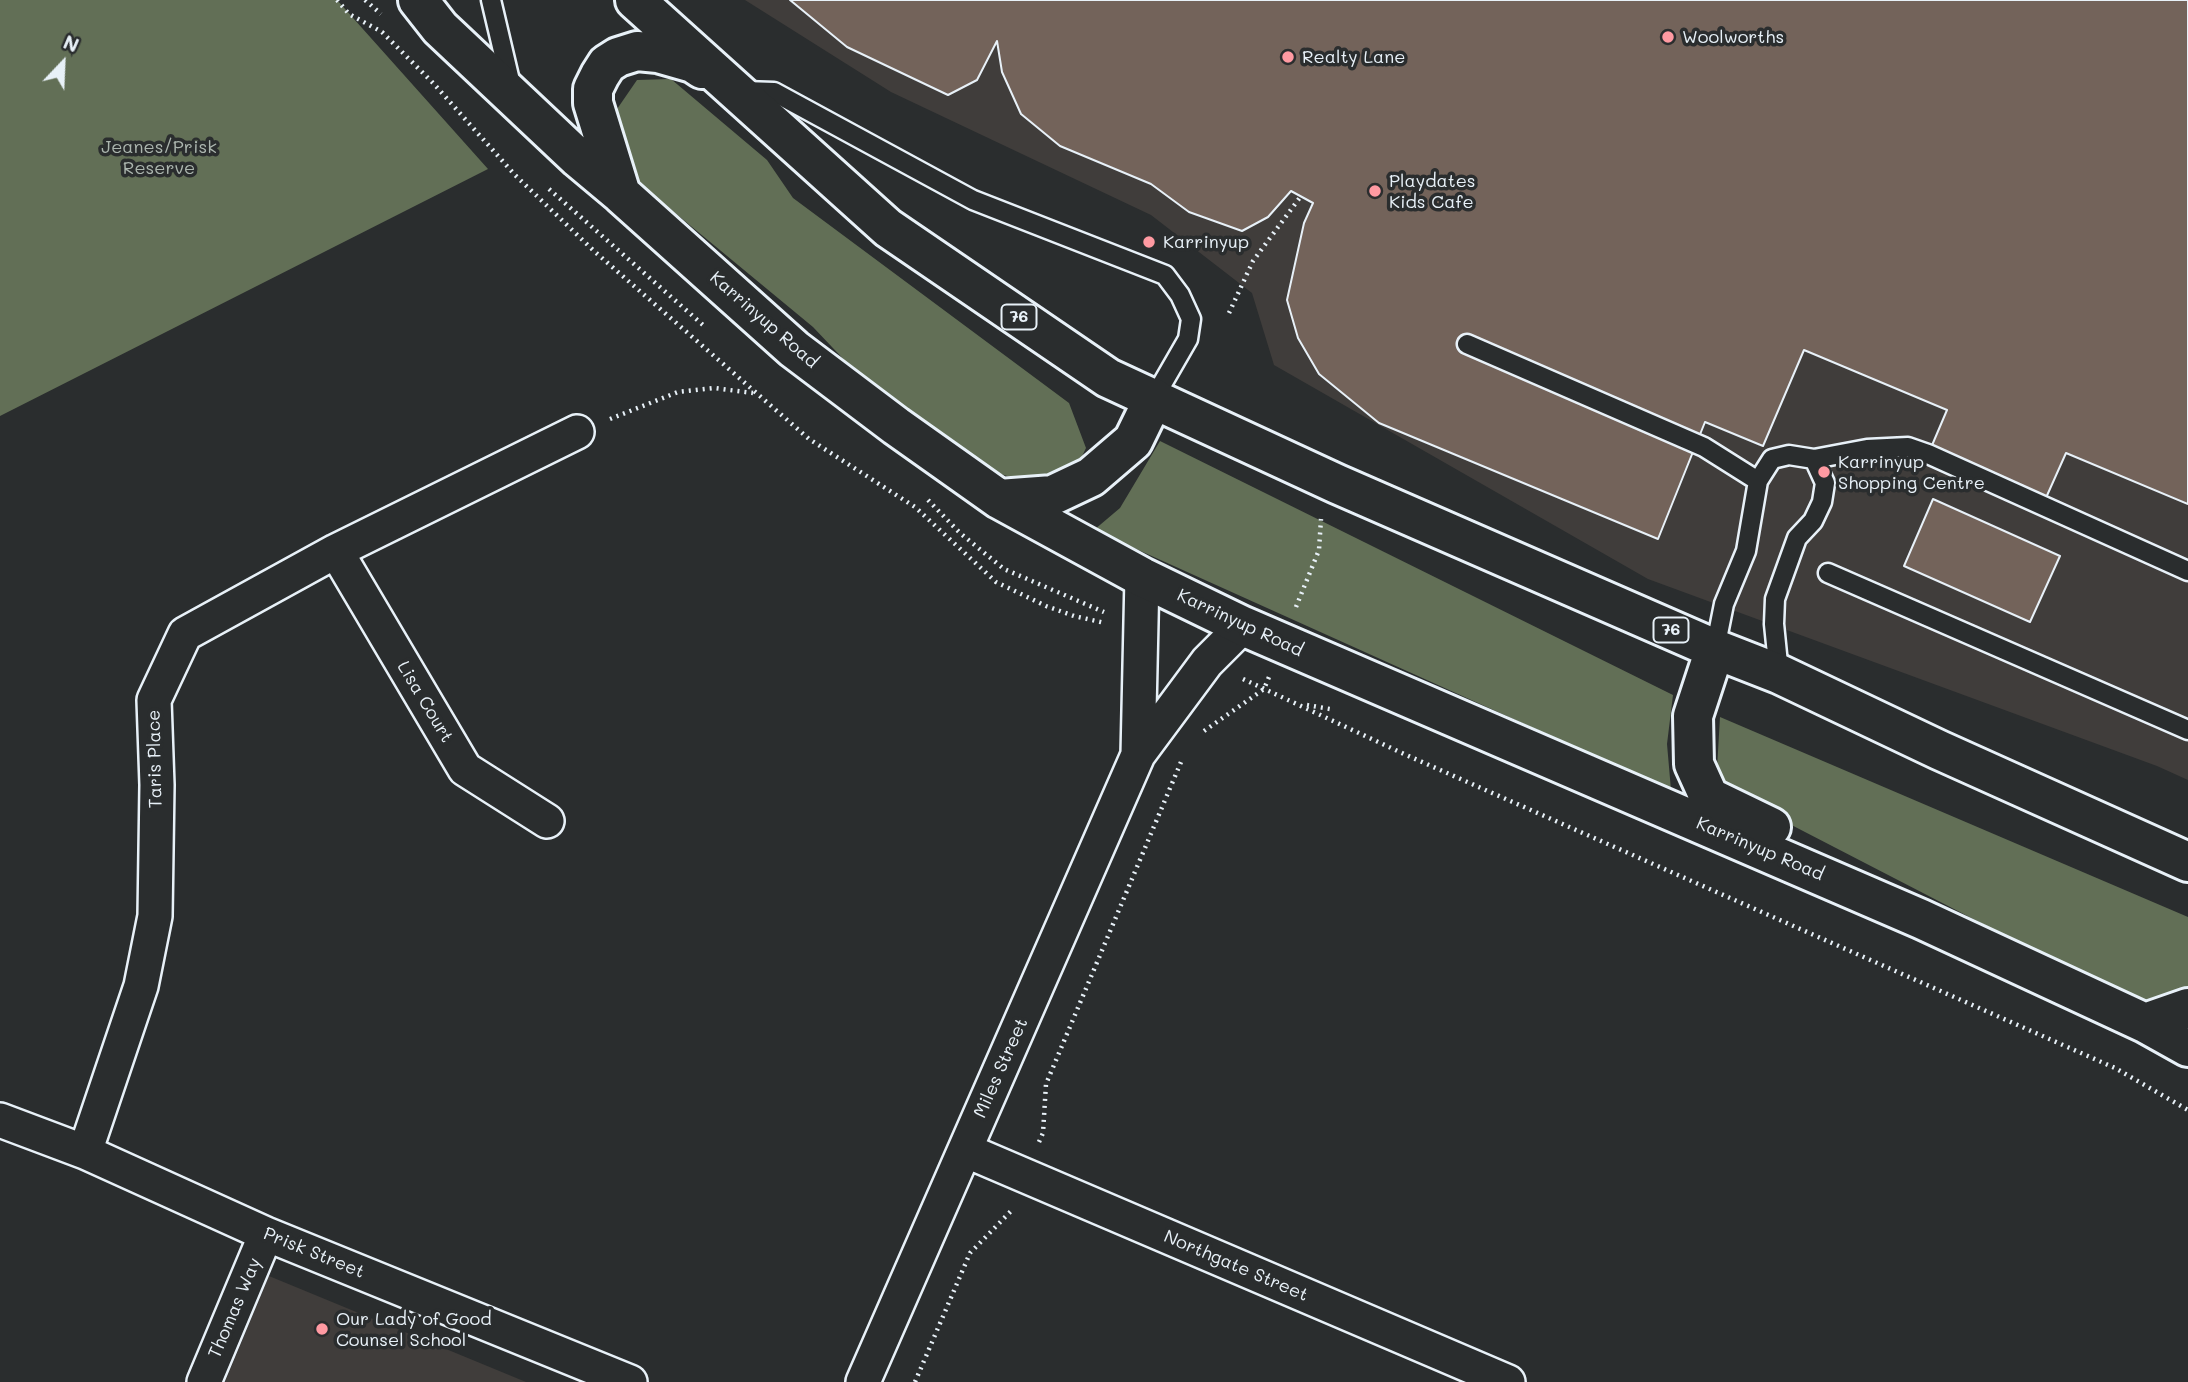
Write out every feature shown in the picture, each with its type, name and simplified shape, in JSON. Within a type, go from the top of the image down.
[{"type":"highway","name":"Karrinyup Road","points":[[418,0],[440,28],[578,158],[794,349],[999,499],[1142,577],[1243,626],[1921,919],[2145,1023],[2188,1047]]},
{"type":"highway","name":"76","points":[[635,0],[888,228],[1108,378],[1337,484],[1715,649],[1779,674],[1939,750],[2188,862]]},
{"type":"highway","points":[[621,194],[593,103],[593,89],[607,64],[637,51],[657,53],[693,63],[738,90]]},
{"type":"highway","points":[[999,499],[1054,495],[1091,477],[1133,441],[1154,398]]},
{"type":"highway","points":[[1715,649],[1693,716],[1694,764],[1709,797],[1900,888],[1921,919]]},
{"type":"highway","points":[[2188,838],[2154,821],[2115,830],[2133,862],[2188,890]]},
{"type":"highway","points":[[2145,1023],[2188,1008]]},
{"type":"street","name":"Taris Place","points":[[85,1153],[141,986],[155,916],[157,785],[154,700],[185,634],[336,551],[577,432]]},
{"type":"street","name":"Lisa Court","points":[[336,551],[465,769],[547,821]]},
{"type":"street","name":"Miles Street","points":[[1138,755],[1142,577]]},
{"type":"street","name":"Miles Street","points":[[863,1382],[1138,755],[1207,662],[1243,626]]},
{"type":"street","name":"Prisk Street","points":[[0,1119],[85,1153],[266,1234],[630,1382]]},
{"type":"street","name":"Northgate Street","points":[[965,1150],[1508,1382]]},
{"type":"street","name":"Thomas Way","points":[[204,1382],[266,1234]]},
{"type":"lane","points":[[491,0],[515,99]]},
{"type":"lane","points":[[738,90],[774,92],[973,200],[1165,275],[1180,295],[1191,319],[1188,339],[1154,398]]},
{"type":"lane","points":[[1467,344],[1704,447],[1758,481]]},
{"type":"lane","points":[[1715,649],[1724,604],[1746,551],[1758,481],[1772,458],[1789,455],[1814,459],[1867,449],[1908,447],[2188,571]]},
{"type":"lane","points":[[1779,674],[1774,599],[1797,538],[1812,521],[1822,502],[1825,483],[1814,459]]},
{"type":"lane","points":[[1828,573],[2188,730]]},
{"type":"path","points":[[337,0],[349,14],[382,33],[433,83],[515,175],[594,251],[809,439],[915,507],[996,582],[1074,616],[1141,633]]},
{"type":"path","points":[[1229,313],[1253,261],[1300,196]]},
{"type":"path","points":[[577,432],[678,392],[714,387],[756,394]]},
{"type":"path","points":[[1283,642],[1319,550],[1321,518],[1337,484]]},
{"type":"path","points":[[1201,734],[1264,689],[1404,754],[2115,1068],[2188,1110]]},
{"type":"path","points":[[915,1382],[970,1253],[1012,1211],[1043,1133],[1046,1083],[1185,754]]},
{"type":"shaded area","name":"Karrinyup Shopping Centre","points":[[745,0],[2188,0],[2188,780],[2157,766],[1648,579],[1274,365],[1252,293],[1151,215],[891,92]]},
{"type":"shaded area","name":"Our Lady of Good Counsel School","points":[[269,1276],[526,1382],[225,1382]]},
{"type":"green space","name":"Jeanes/Prisk Reserve","points":[[0,0],[337,0],[488,169],[0,416]]},
{"type":"green space","points":[[671,79],[767,160],[793,198],[1069,403],[1086,448],[1071,479],[1022,481],[986,469],[868,385],[813,327],[640,184],[620,147],[615,112],[637,80]]},
{"type":"green space","points":[[1160,441],[1673,695],[1667,744],[1671,790],[1094,530],[1120,508]]},
{"type":"green space","points":[[1720,717],[2188,917],[2188,1030],[1716,786]]},
{"type":"building","name":"Karrinyup Shopping Centre","points":[[790,0],[2188,0],[2188,504],[2066,453],[2045,500],[1930,450],[1947,410],[1804,350],[1763,446],[1705,422],[1658,539],[1379,423],[1319,374],[1298,338],[1287,300],[1304,223],[1313,203],[1291,191],[1268,217],[1242,231],[1189,212],[1151,184],[1060,146],[1021,114],[1002,72],[997,41],[977,80],[948,95],[847,47]]},
{"type":"building","points":[[1933,499],[2060,556],[2030,622],[1904,566]]},
{"type":"place","name":"Woolworths","points":[[1668,37]]},
{"type":"place","name":"Realty Lane","points":[[1288,57]]},
{"type":"place","name":"Playdates Kids Cafe","points":[[1375,191]]},
{"type":"place","name":"Karrinyup","points":[[1149,242]]},
{"type":"place","name":"Karrinyup Shopping Centre","points":[[1824,472]]},
{"type":"place","name":"Our Lady of Good Counsel School","points":[[322,1329]]}]
